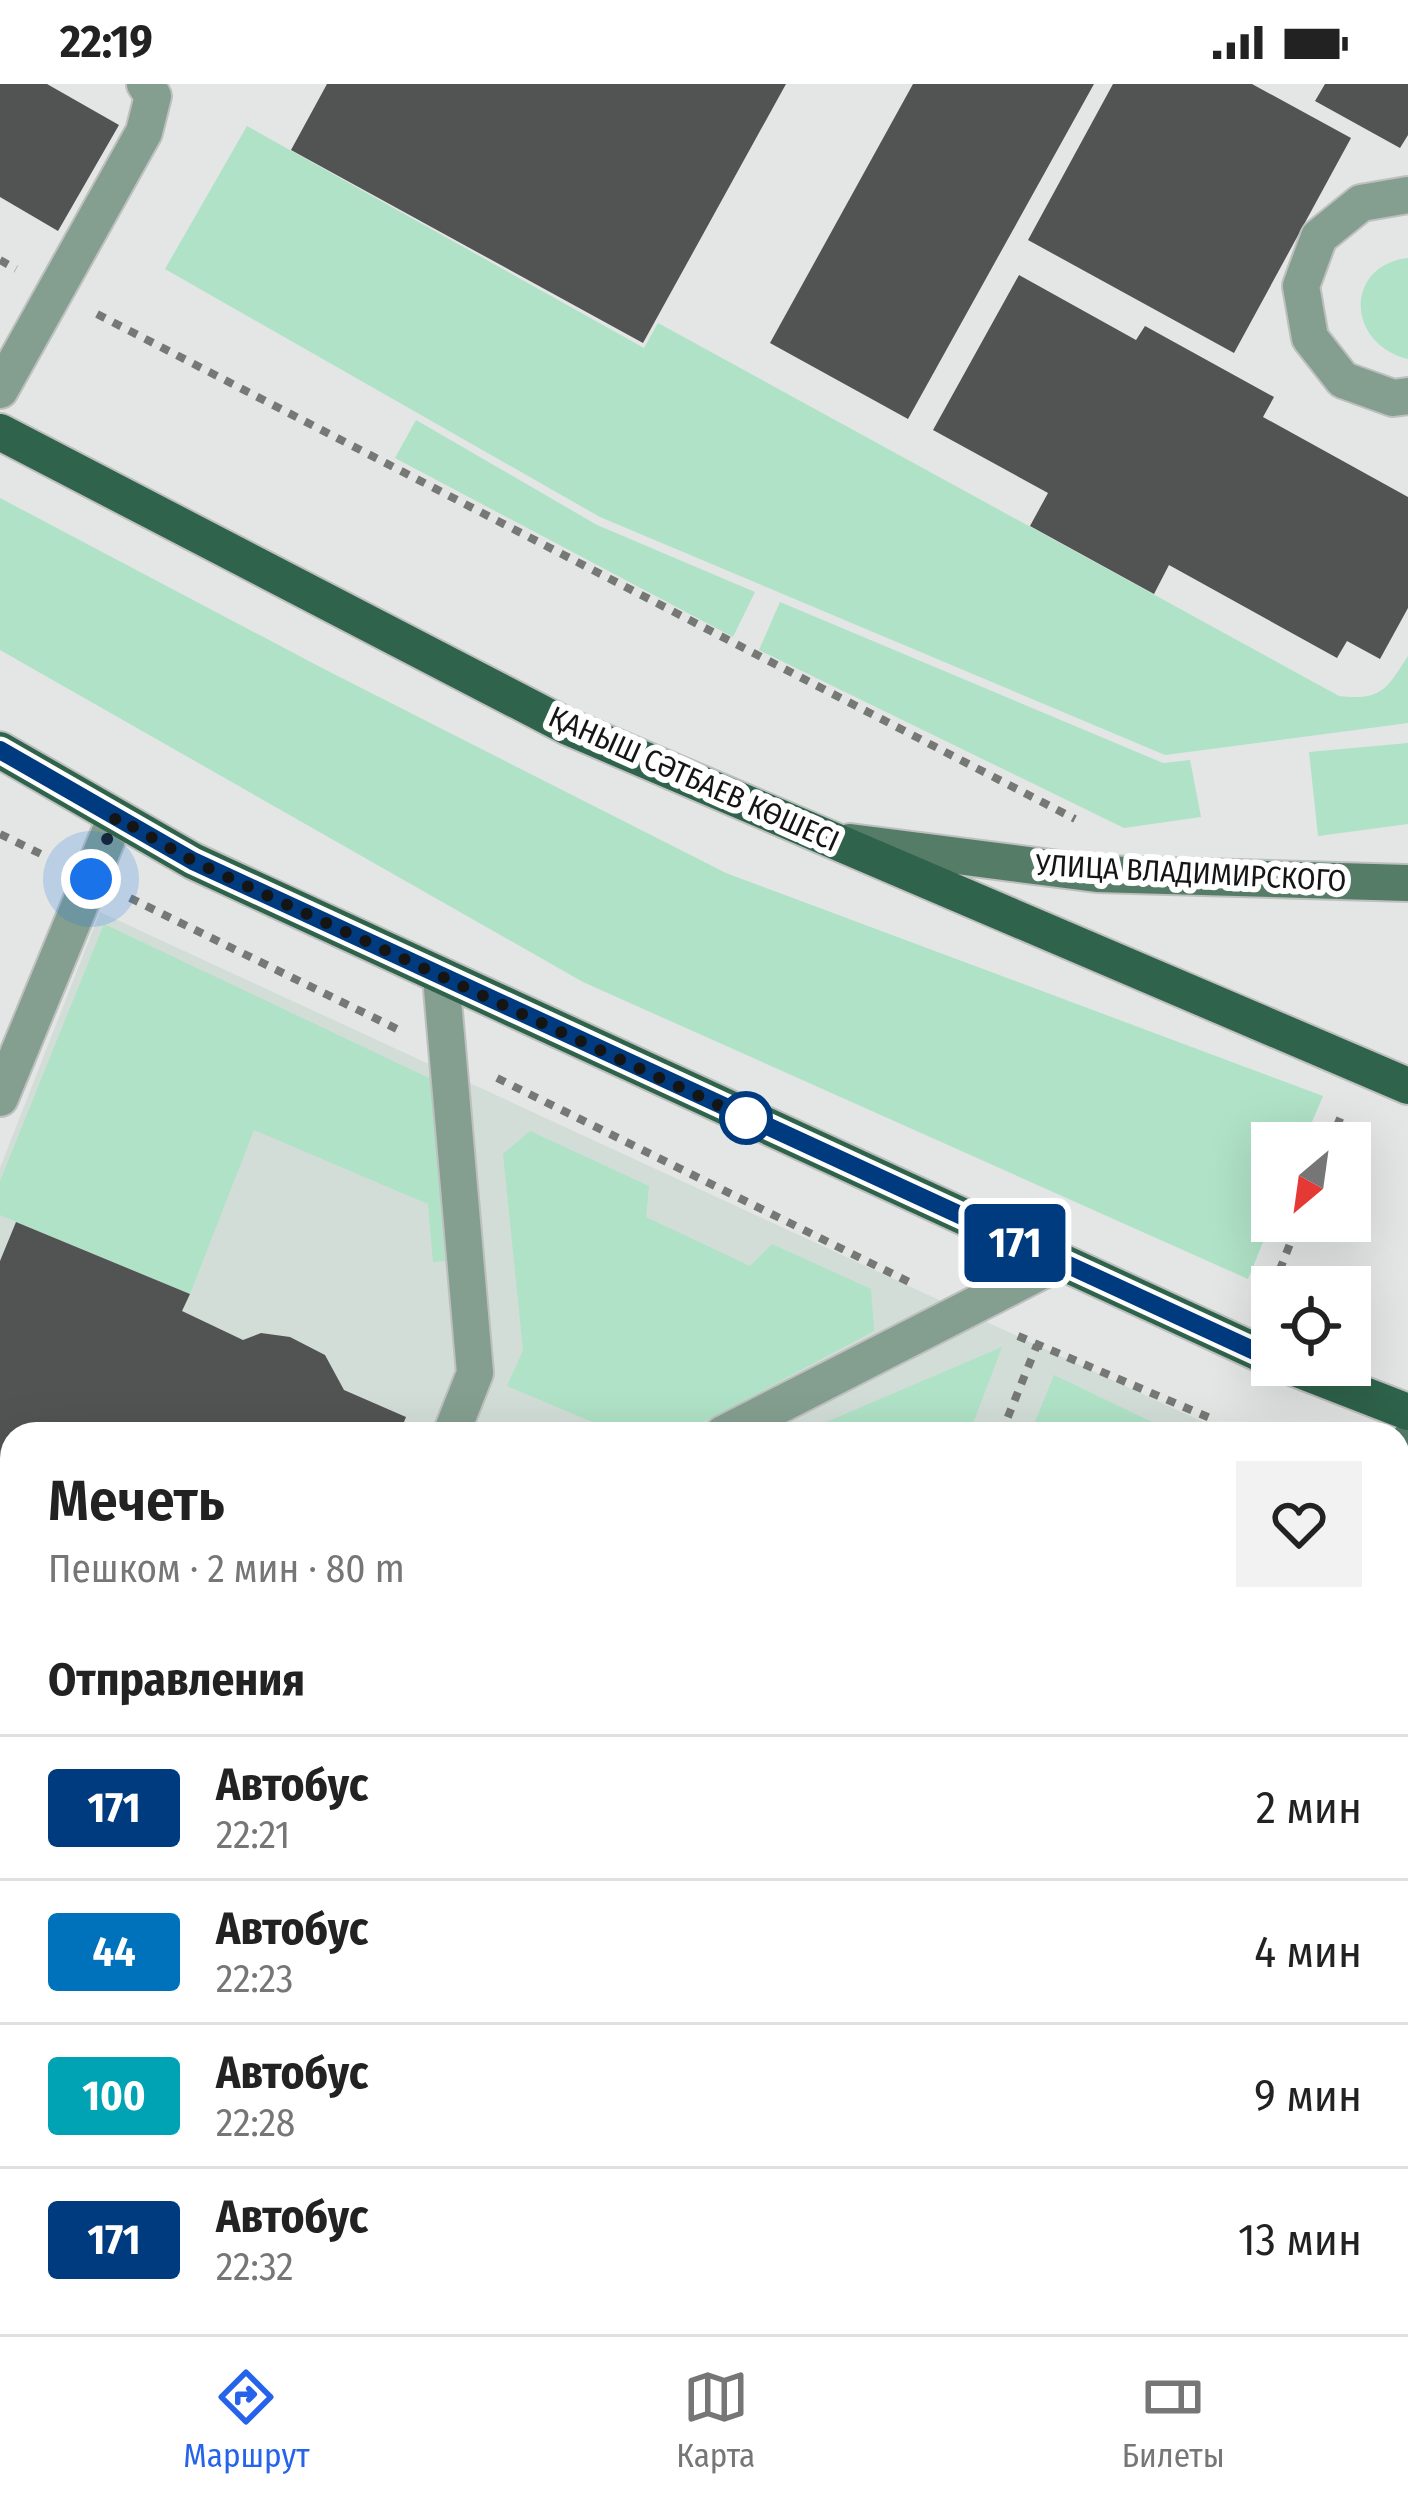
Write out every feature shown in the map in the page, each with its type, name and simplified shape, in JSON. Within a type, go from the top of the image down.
[{"type":"main road","name":"ҚАНЫШ СӘТБАЕВ КӨШЕСІ","points":[[0,432],[568,727],[1408,1086]]},
{"type":"main road","points":[[0,750],[193,861],[1251,1350]]},
{"type":"main road","points":[[1341,1386],[1408,1412]]},
{"type":"street","points":[[0,390],[144,132],[153,96],[145,84]]},
{"type":"street","points":[[1408,195],[1360,203],[1319,236],[1301,286],[1310,338],[1343,380],[1393,398],[1408,395]]},
{"type":"street","points":[[0,1098],[116,817]]},
{"type":"street","name":"УЛИЦА ВЛАДИМИРСКОГО","points":[[832,840],[1097,874],[1408,883]]},
{"type":"street","points":[[441,976],[475,1373],[456,1422]]},
{"type":"street","points":[[747,1422],[1057,1263]]},
{"type":"path","points":[[0,260],[1090,826]]},
{"type":"path","points":[[0,834],[1037,1345],[1210,1418]]},
{"type":"path","points":[[1339,1122],[1341,1116]]},
{"type":"path","points":[[1006,1422],[1037,1345]]},
{"type":"shaded area","points":[[100,912],[1203,1422],[0,1422],[0,1168]]},
{"type":"green space","points":[[247,126],[644,348],[658,323],[1339,696],[1365,696],[1381,690],[1408,656],[1408,723],[1165,755],[600,517],[165,269]]},
{"type":"green space","points":[[1408,258],[1408,359],[1373,337],[1361,305],[1373,274]]},
{"type":"green space","points":[[416,420],[597,525],[755,592],[733,637],[395,458]]},
{"type":"green space","points":[[0,498],[726,873],[1323,1096],[1312,1122],[1251,1122],[1251,1242],[1263,1242],[1248,1279],[583,982],[0,650]]},
{"type":"green space","points":[[780,602],[1163,763],[1190,760],[1201,817],[1124,828],[759,650]]},
{"type":"green space","points":[[1408,743],[1408,824],[1318,836],[1309,752]]},
{"type":"green space","points":[[104,924],[431,1079],[445,1261],[433,1262],[428,1204],[254,1130],[190,1294],[0,1215],[0,1181]]},
{"type":"green space","points":[[530,1131],[649,1186],[646,1217],[750,1266],[772,1244],[871,1289],[874,1331],[704,1422],[592,1422],[507,1386],[523,1350],[503,1154]]},
{"type":"green space","points":[[1002,1347],[974,1422],[826,1422]]},
{"type":"green space","points":[[1054,1375],[1152,1422],[1035,1422]]},
{"type":"building","points":[[0,84],[47,84],[119,125],[58,231],[0,197]]},
{"type":"building","points":[[327,84],[786,84],[643,343],[291,150]]},
{"type":"building","points":[[913,84],[1094,84],[908,419],[770,343]]},
{"type":"building","points":[[1113,84],[1252,84],[1351,138],[1234,353],[1028,240]]},
{"type":"building","points":[[1325,84],[1408,84],[1408,135],[1400,148],[1315,101]]},
{"type":"building","points":[[1019,275],[1136,340],[1145,326],[1274,397],[1263,417],[1408,497],[1408,608],[1380,659],[1347,641],[1337,658],[1169,565],[1154,594],[1030,526],[1048,493],[933,430]]},
{"type":"building","points":[[16,1222],[190,1294],[182,1311],[243,1340],[261,1333],[290,1337],[325,1355],[344,1390],[406,1417],[404,1422],[0,1422],[0,1261]]},
{"type":"bus line","name":"171","points":[[0,750],[193,861],[1251,1351]]},
{"type":"route","points":[[91,879],[116,817],[193,861],[746,1118]]}]
